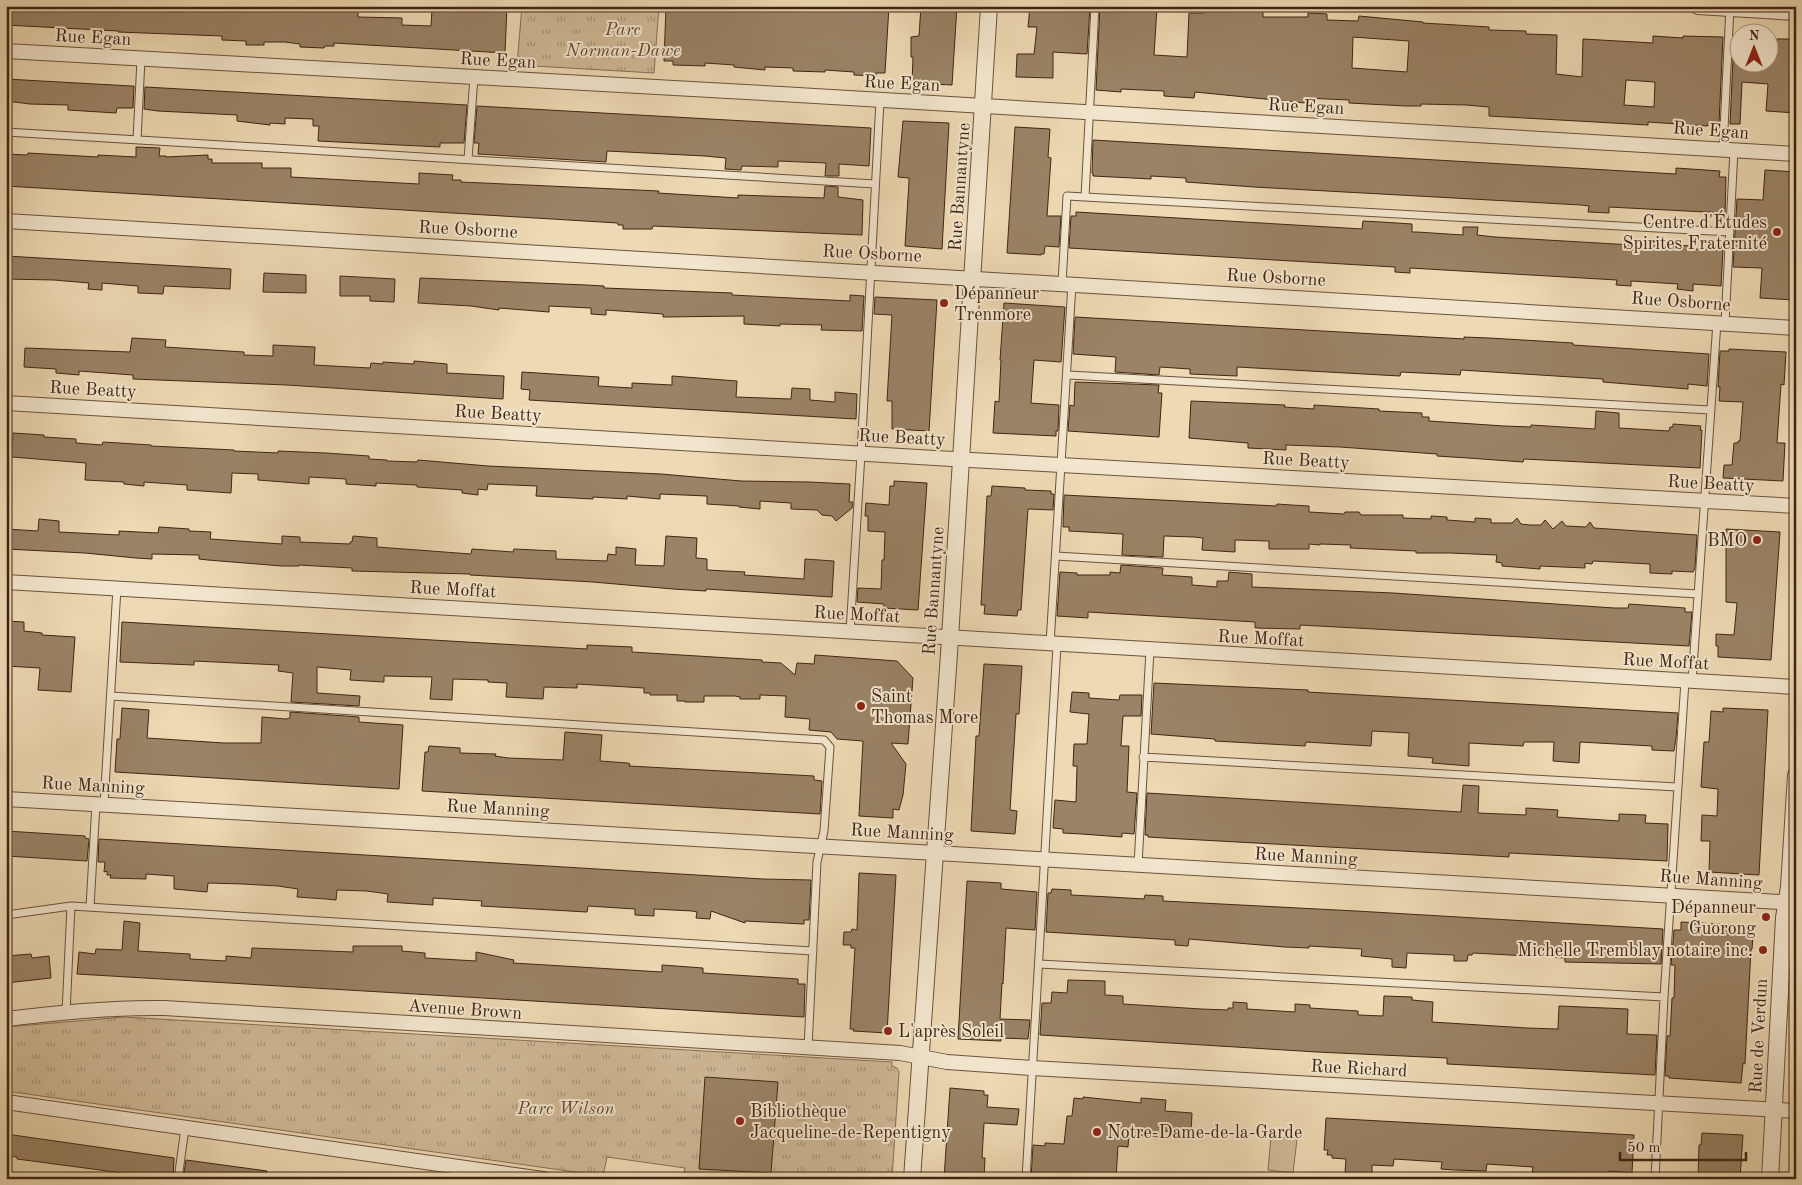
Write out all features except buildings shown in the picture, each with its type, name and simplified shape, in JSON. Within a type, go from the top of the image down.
[{"type":"street","name":"Rue Bannantyne","points":[[912,1179],[962,460],[984,106],[988,6]]},
{"type":"street","points":[[1698,6],[1796,12]]},
{"type":"street","name":"Rue Egan","points":[[6,51],[1796,154]]},
{"type":"street","name":"Rue Osborne","points":[[6,221],[1721,322],[1796,328]]},
{"type":"street","name":"Rue Beatty","points":[[6,403],[962,460],[1796,506]]},
{"type":"street","name":"Rue Moffat","points":[[6,582],[1054,645],[1796,687]]},
{"type":"street","name":"Rue de Verdun","points":[[1770,1179],[1784,918],[1791,903],[1796,775]]},
{"type":"street","name":"Rue Manning","points":[[6,798],[1791,903]]},
{"type":"street","name":"Avenue Brown","points":[[6,1019],[131,1008],[164,1008],[808,1049],[900,1053],[920,1057]]},
{"type":"street","name":"Rue Richard","points":[[920,1057],[947,1062],[1032,1068],[1796,1112]]},
{"type":"street","points":[[6,1102],[543,1179]]},
{"type":"lane","points":[[1085,197],[1094,6]]},
{"type":"lane","points":[[1655,1179],[1677,787],[1698,594],[1710,410],[1730,232],[1728,150],[1730,7]]},
{"type":"lane","points":[[137,140],[141,59]]},
{"type":"lane","points":[[468,159],[474,77]]},
{"type":"lane","points":[[850,632],[880,101]]},
{"type":"lane","points":[[6,132],[876,184]]},
{"type":"lane","points":[[1026,1179],[1045,859],[1056,556],[1068,375],[1067,196],[1730,232]]},
{"type":"lane","points":[[1068,375],[1710,410]]},
{"type":"lane","points":[[1056,556],[1698,594]]},
{"type":"lane","points":[[90,907],[110,696],[117,588]]},
{"type":"lane","points":[[1138,865],[1150,650]]},
{"type":"lane","points":[[110,696],[824,740],[830,747],[824,830],[817,862],[808,1049]]},
{"type":"lane","points":[[1143,757],[1677,787]]},
{"type":"lane","points":[[6,915],[71,906],[813,950]]},
{"type":"lane","points":[[66,1013],[71,906]]},
{"type":"lane","points":[[1039,964],[1664,997]]},
{"type":"lane","points":[[178,1179],[185,1128]]},
{"type":"green space","name":"Parc Norman-Dawe","points":[[522,6],[659,6],[654,73],[517,65]]},
{"type":"green space","name":"Parc Wilson","points":[[124,1017],[892,1062],[892,1066],[897,1068],[899,1072],[892,1179],[683,1179],[685,1168],[607,1157],[603,1176],[6,1091],[6,1027]]},
{"type":"green space","points":[[1271,1136],[1297,1139],[1293,1173],[1268,1170]]},
{"type":"place","name":"Centre d'Études Spirites Fraternité","points":[[1777,232]]},
{"type":"place","name":"Dépanneur Trenmore","points":[[944,303]]},
{"type":"place","name":"BMO","points":[[1757,540]]},
{"type":"place","name":"Saint Thomas More","points":[[861,706]]},
{"type":"place","name":"Dépanneur Guorong","points":[[1766,917]]},
{"type":"place","name":"Michelle Tremblay notaire inc.","points":[[1763,950]]},
{"type":"place","name":"L'après Soleil","points":[[888,1031]]},
{"type":"place","name":"Bibliothèque Jacqueline-de-Repentigny","points":[[740,1121]]},
{"type":"place","name":"Notre-Dame-de-la-Garde","points":[[1097,1132]]}]
